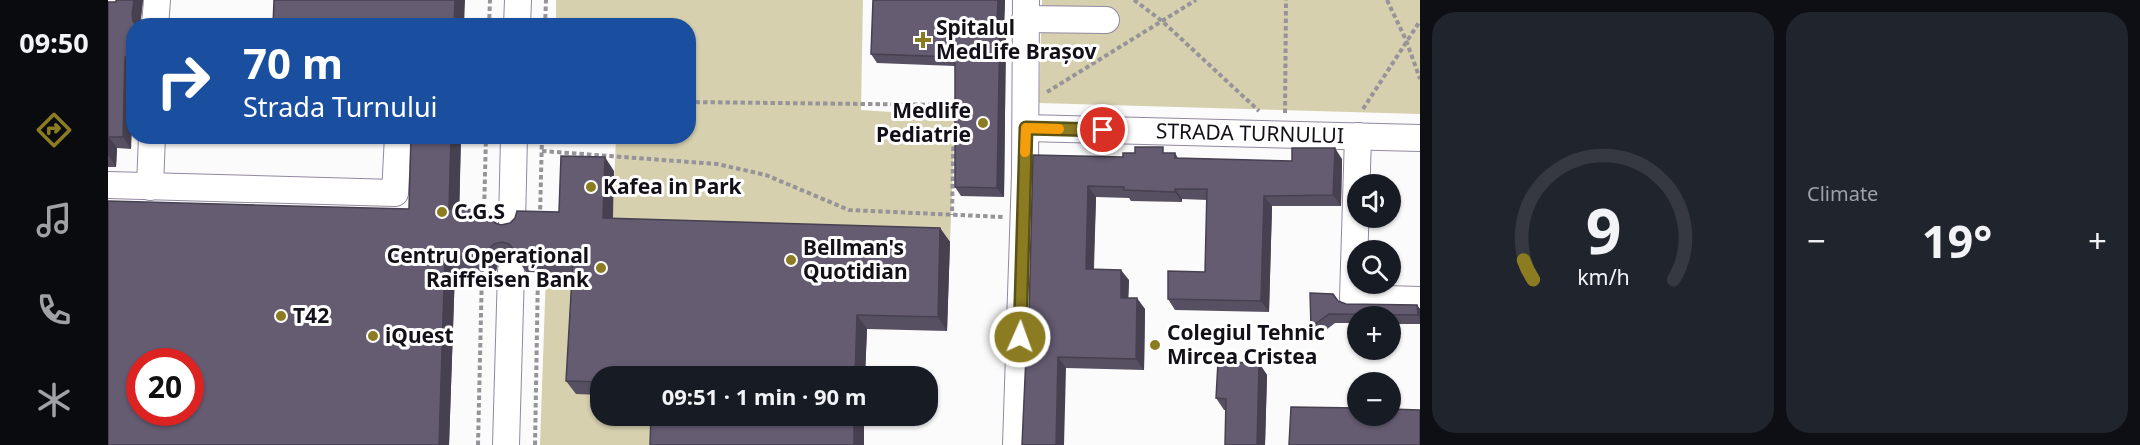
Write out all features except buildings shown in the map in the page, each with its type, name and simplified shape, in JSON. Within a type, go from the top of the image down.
[{"type":"street","points":[[156,18],[157,0]]},
{"type":"street","points":[[517,18],[518,0]]},
{"type":"street","points":[[1016,445],[1026,128],[1025,10],[1106,20]]},
{"type":"street","name":"STRADA TURNULUI","points":[[1026,128],[1420,138]]},
{"type":"street","points":[[1358,136],[1353,298],[1420,300]]},
{"type":"street","points":[[150,187],[152,144]]},
{"type":"street","points":[[108,185],[395,193],[398,144]]},
{"type":"street","points":[[512,224],[514,144]]},
{"type":"street","points":[[506,445],[510,271]]},
{"type":"path","points":[[489,18],[490,0]]},
{"type":"path","points":[[545,18],[546,0]]},
{"type":"path","points":[[1134,0],[1162,21],[1285,134]]},
{"type":"path","points":[[1045,93],[1196,0]]},
{"type":"path","points":[[1285,134],[1286,0]]},
{"type":"path","points":[[1387,0],[1406,40],[1420,79]]},
{"type":"path","points":[[1364,109],[1420,21]]},
{"type":"path","points":[[696,102],[954,105],[952,215]]},
{"type":"path","points":[[484,224],[486,144]]},
{"type":"path","points":[[540,225],[542,144]]},
{"type":"path","points":[[542,151],[717,164],[766,175],[849,210],[1024,218]]},
{"type":"path","points":[[478,445],[482,271]]},
{"type":"path","points":[[535,445],[538,272]]},
{"type":"shaded area","points":[[556,0],[863,0],[861,110],[955,116],[950,242],[612,232],[616,144],[696,144],[696,18],[556,18]]},
{"type":"shaded area","points":[[1042,0],[1420,0],[1420,114],[1039,103]]},
{"type":"shaded area","points":[[546,272],[582,274],[596,366],[590,366],[590,426],[661,426],[660,445],[540,445]]},
{"type":"slow traffic","points":[[1025,152],[1026,128],[1059,129]]},
{"type":"place","name":"Spitalul MedLife Brașov","points":[[923,40]]},
{"type":"place","name":"Medlife Pediatrie","points":[[983,123]]},
{"type":"place","name":"Kafea in Park","points":[[591,187]]},
{"type":"place","name":"C.G.S","points":[[442,212]]},
{"type":"place","name":"Bellman's Quotidian","points":[[791,260]]},
{"type":"place","name":"Centru Operațional Raiffeisen Bank","points":[[601,268]]},
{"type":"place","name":"T42","points":[[281,316]]},
{"type":"place","name":"iQuest","points":[[373,336]]},
{"type":"place","name":"Colegiul Tehnic Mircea Cristea","points":[[1155,345]]},
{"type":"route","points":[[1020,337],[1026,128],[1103,130]]}]
